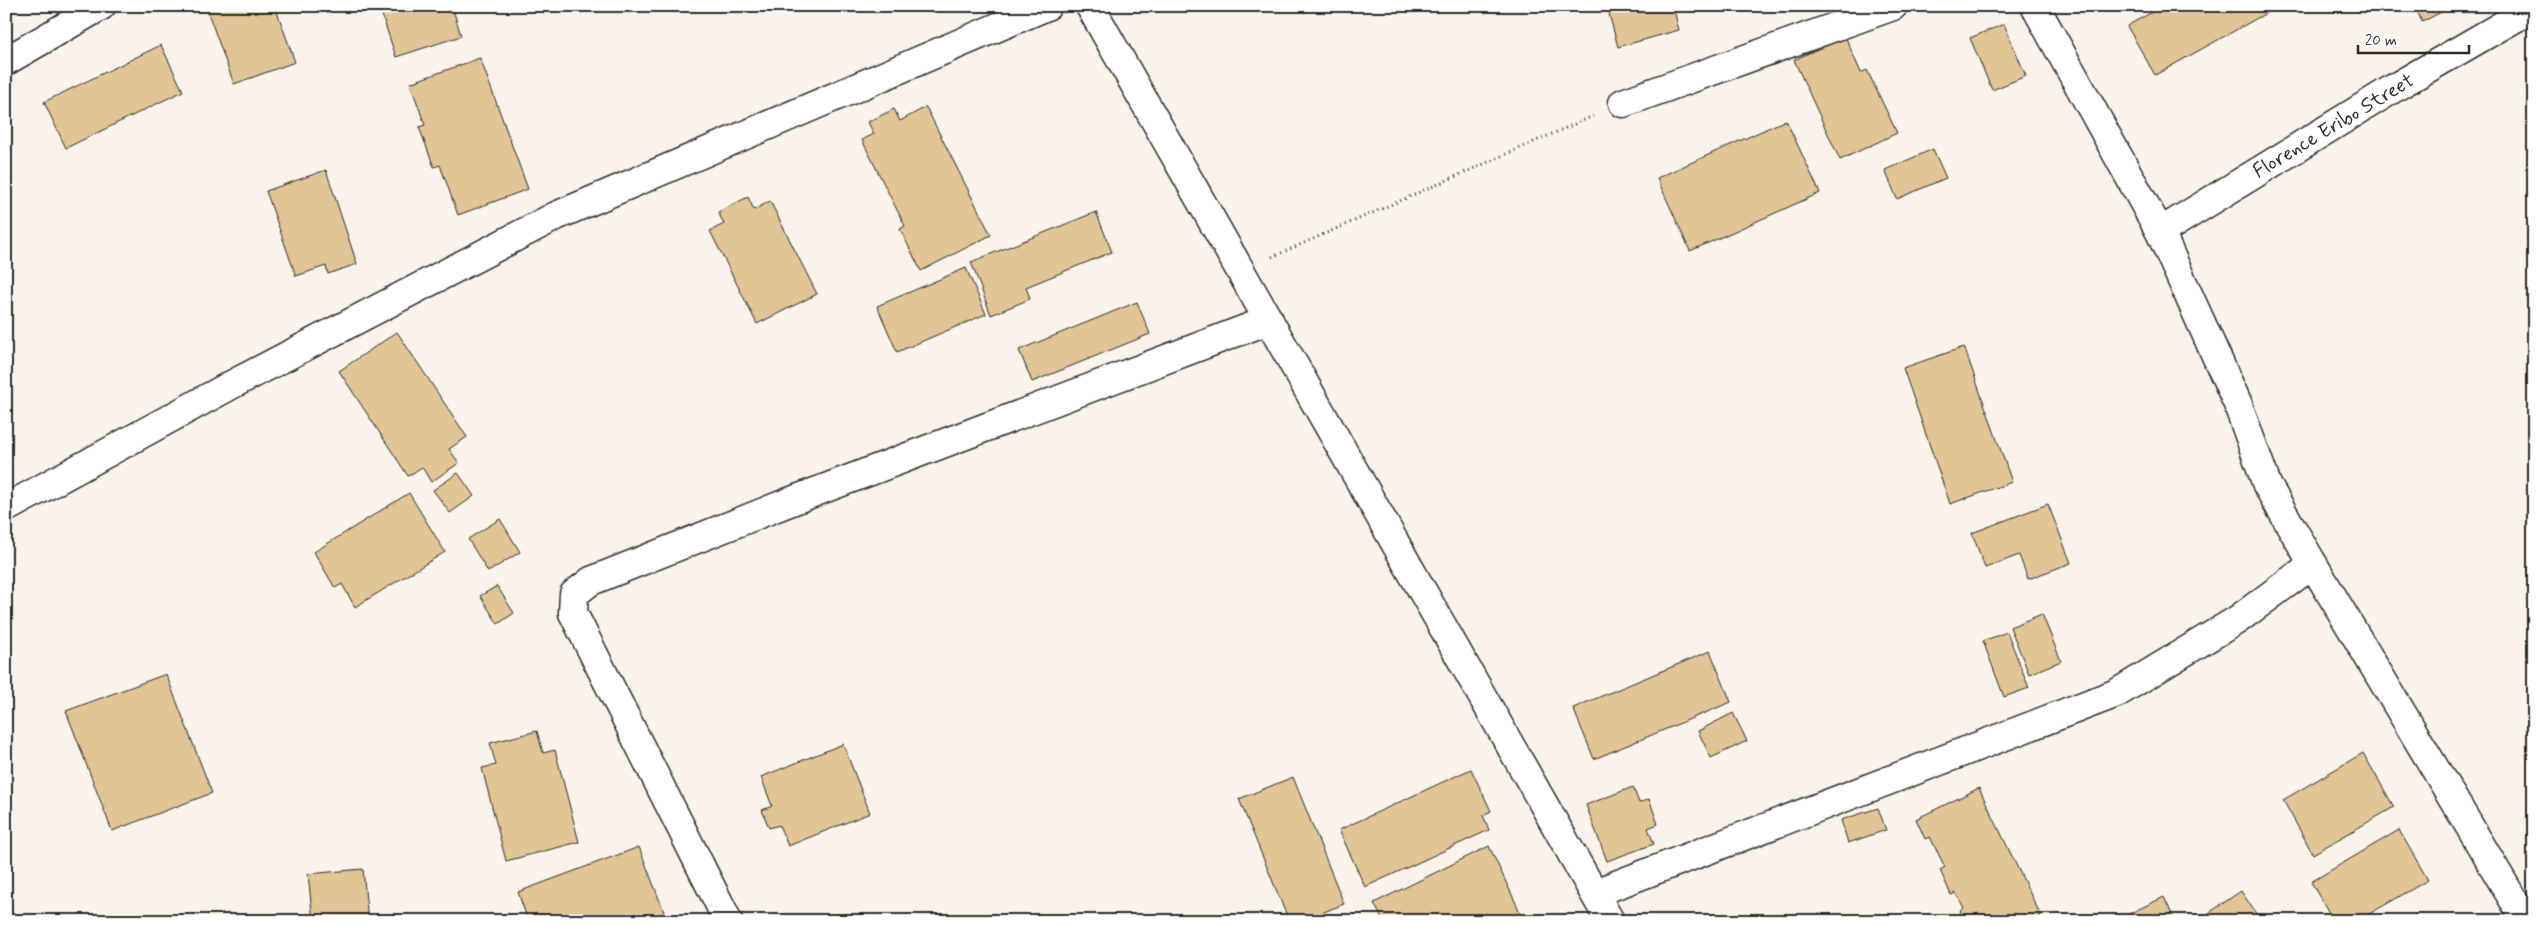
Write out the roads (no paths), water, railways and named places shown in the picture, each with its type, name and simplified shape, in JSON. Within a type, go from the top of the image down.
[{"type":"street","points":[[6,61],[101,6]]},
{"type":"street","points":[[6,508],[233,384],[556,216],[1047,6]]},
{"type":"street","points":[[1090,6],[1610,921]]},
{"type":"street","points":[[1623,103],[1893,6]]},
{"type":"street","points":[[2035,6],[2160,232],[2178,277],[2236,402],[2267,485],[2526,921]]},
{"type":"street","name":"Florence Eribo Street","points":[[2160,232],[2399,85],[2534,7]]},
{"type":"street","points":[[728,921],[573,613],[574,594],[591,581],[790,502],[1269,320]]},
{"type":"street","points":[[1595,892],[2117,693],[2237,620],[2313,564]]}]
